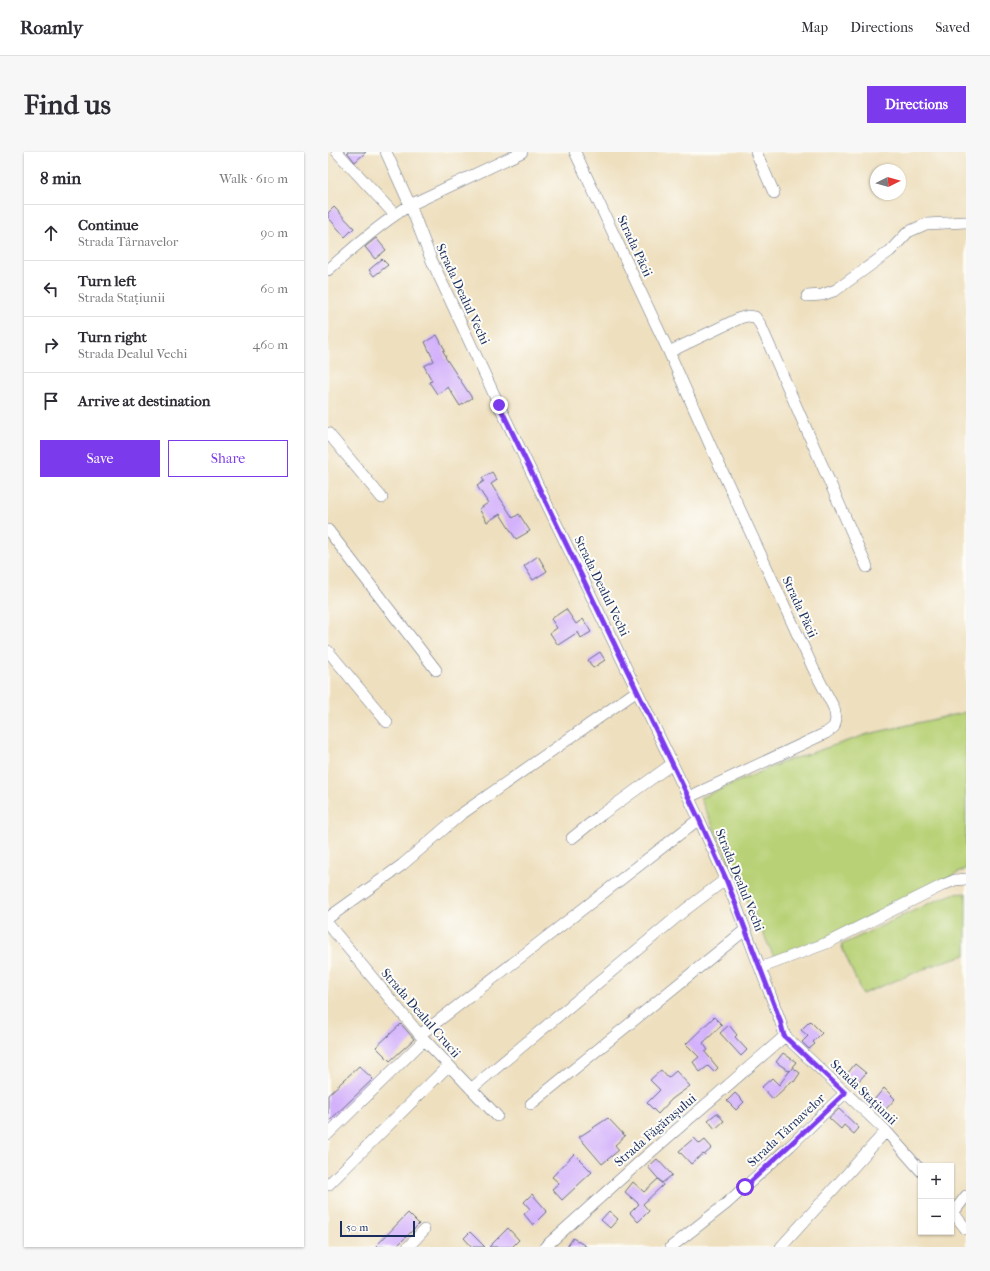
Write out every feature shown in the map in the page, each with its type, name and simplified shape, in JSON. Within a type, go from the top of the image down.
[{"type":"street","points":[[337,152],[395,215]]},
{"type":"street","name":"Strada Dealul Vechi","points":[[386,152],[410,205],[431,259],[499,405],[699,819],[726,879],[780,1020],[784,1036]]},
{"type":"street","points":[[328,270],[365,237],[410,205],[522,152]]},
{"type":"street","name":"Strada Păcii","points":[[575,152],[669,352],[711,448],[811,663],[834,708],[836,719],[834,727],[826,734],[688,797]]},
{"type":"street","points":[[756,152],[774,193]]},
{"type":"street","points":[[807,296],[822,295],[836,290],[890,251],[908,232],[926,224],[966,222]]},
{"type":"street","points":[[669,352],[740,318],[748,316],[755,317],[760,324],[867,567]]},
{"type":"street","points":[[328,433],[382,498]]},
{"type":"street","points":[[328,530],[436,670]]},
{"type":"street","points":[[328,651],[387,722]]},
{"type":"street","points":[[328,918],[402,865],[460,814],[637,691]]},
{"type":"street","points":[[572,838],[601,815],[672,764]]},
{"type":"street","points":[[328,1134],[422,1037],[699,819]]},
{"type":"street","points":[[471,1089],[679,914],[726,879]]},
{"type":"street","points":[[760,968],[827,943],[943,885],[955,880],[966,879]]},
{"type":"street","name":"Strada Dealul Crucii","points":[[328,924],[422,1037],[497,1116]]},
{"type":"street","points":[[531,1104],[745,930]]},
{"type":"street","name":"Strada Stațiunii","points":[[784,1036],[886,1131],[918,1168]]},
{"type":"street","name":"Strada Făgărașului","points":[[544,1247],[784,1036]]},
{"type":"street","points":[[328,1185],[448,1066]]},
{"type":"street","name":"Strada Târnavelor","points":[[671,1247],[731,1200],[845,1093]]},
{"type":"street","points":[[781,1247],[886,1131]]},
{"type":"street","points":[[954,1209],[966,1196]]},
{"type":"street","points":[[954,1213],[966,1228]]},
{"type":"street","points":[[408,1247],[424,1230]]},
{"type":"green space","points":[[966,712],[966,869],[820,941],[774,957],[700,798],[781,763],[868,734]]},
{"type":"green space","points":[[966,893],[966,955],[942,962],[862,994],[841,945],[930,903],[953,894]]},
{"type":"building","points":[[347,152],[366,152],[355,162]]},
{"type":"building","points":[[334,207],[354,228],[345,237],[328,217],[328,213]]},
{"type":"building","points":[[376,238],[386,250],[375,259],[365,247]]},
{"type":"building","points":[[382,259],[388,265],[374,276],[369,270]]},
{"type":"building","points":[[437,335],[445,350],[443,351],[446,356],[445,357],[472,398],[460,406],[448,387],[437,394],[429,382],[432,381],[424,366],[434,361],[425,342]]},
{"type":"building","points":[[492,472],[497,480],[491,484],[513,518],[519,514],[530,531],[516,539],[500,514],[487,522],[479,509],[488,503],[477,486],[484,481],[482,478]]},
{"type":"building","points":[[538,556],[547,571],[533,580],[524,566]]},
{"type":"building","points":[[566,609],[576,624],[583,619],[591,632],[581,638],[578,632],[558,645],[550,633],[557,628],[551,619]]},
{"type":"building","points":[[600,652],[605,660],[593,668],[588,660]]},
{"type":"building","points":[[714,1017],[722,1025],[703,1043],[708,1050],[705,1052],[718,1068],[714,1072],[708,1066],[700,1072],[693,1062],[699,1057],[686,1044]]},
{"type":"building","points":[[810,1021],[822,1033],[813,1042],[815,1044],[809,1049],[802,1042],[808,1036],[801,1030]]},
{"type":"building","points":[[401,1024],[414,1039],[390,1061],[376,1047]]},
{"type":"building","points":[[729,1025],[737,1035],[735,1037],[747,1050],[741,1056],[720,1033]]},
{"type":"building","points":[[783,1053],[796,1062],[792,1067],[800,1073],[794,1082],[792,1081],[773,1099],[762,1087],[772,1078],[779,1085],[792,1068],[789,1071],[776,1062]]},
{"type":"building","points":[[855,1064],[866,1073],[857,1083],[847,1074]]},
{"type":"building","points":[[359,1066],[373,1079],[328,1122],[328,1095]]},
{"type":"building","points":[[661,1070],[668,1078],[676,1071],[690,1086],[672,1099],[658,1114],[647,1103],[660,1090],[650,1080]]},
{"type":"building","points":[[884,1088],[895,1099],[885,1110],[874,1100]]},
{"type":"building","points":[[735,1093],[744,1102],[736,1110],[727,1101]]},
{"type":"building","points":[[839,1109],[859,1128],[854,1134],[844,1125],[841,1129],[829,1118]]},
{"type":"building","points":[[717,1113],[724,1121],[715,1129],[708,1120]]},
{"type":"building","points":[[608,1118],[625,1136],[615,1145],[619,1150],[602,1164],[579,1137]]},
{"type":"building","points":[[694,1138],[700,1144],[705,1140],[712,1148],[691,1164],[679,1151]]},
{"type":"building","points":[[574,1154],[592,1172],[562,1200],[552,1189],[559,1183],[552,1177]]},
{"type":"building","points":[[657,1159],[672,1175],[662,1183],[648,1167]]},
{"type":"building","points":[[658,1179],[663,1185],[643,1204],[649,1211],[638,1222],[630,1213],[639,1204],[625,1192],[633,1182],[644,1192]]},
{"type":"building","points":[[532,1194],[547,1211],[533,1225],[524,1214],[530,1209],[524,1202]]},
{"type":"building","points":[[609,1211],[618,1219],[610,1228],[601,1220]]},
{"type":"building","points":[[408,1213],[419,1224],[396,1247],[375,1247]]},
{"type":"building","points":[[508,1228],[519,1240],[512,1247],[489,1247]]},
{"type":"building","points":[[470,1232],[485,1247],[472,1247],[464,1238]]},
{"type":"building","points":[[573,1238],[587,1247],[567,1247]]},
{"type":"route","points":[[499,405],[699,819],[726,879],[780,1020],[784,1036],[845,1093],[745,1187]]}]
